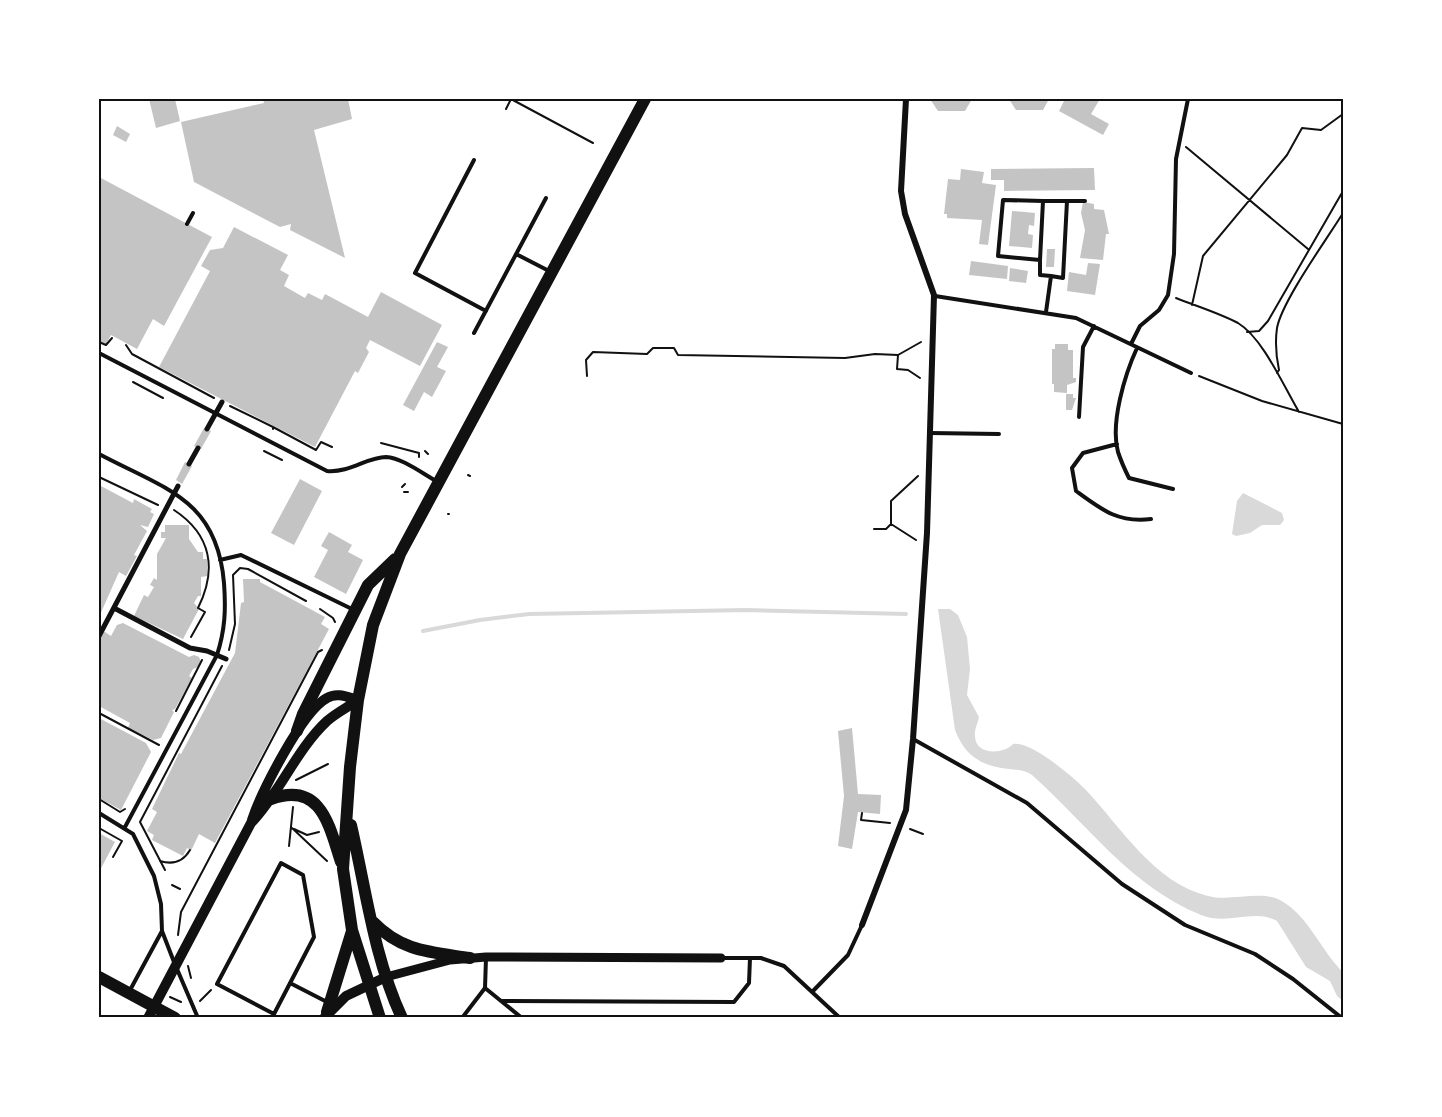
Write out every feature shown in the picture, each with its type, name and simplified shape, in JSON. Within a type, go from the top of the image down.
[{"type":"main road","points":[[380,1018],[367,984],[352,930],[343,869],[349,815],[350,767],[358,700],[373,625],[400,554],[645,99]]},
{"type":"main road","points":[[148,1018],[251,823],[368,585],[400,554]]},
{"type":"main road","points":[[297,731],[325,698],[338,694],[358,700]]},
{"type":"main road","points":[[251,823],[327,721],[358,700]]},
{"type":"main road","points":[[271,799],[285,794],[305,796],[316,804],[343,869]]},
{"type":"main road","points":[[349,815],[370,920],[386,977],[402,1018]]},
{"type":"main road","points":[[370,920],[386,936],[406,947],[470,958]]},
{"type":"main road","points":[[327,1011],[352,930]]},
{"type":"main road","points":[[99,977],[174,1018]]},
{"type":"main road","points":[[327,1011],[346,996],[367,984],[386,977]]},
{"type":"street","points":[[862,925],[906,810],[914,739],[924,589],[934,295],[905,214],[901,191],[906,99]]},
{"type":"street","points":[[207,429],[222,402]]},
{"type":"street","points":[[189,464],[198,448]]},
{"type":"street","points":[[99,636],[178,486]]},
{"type":"street","points":[[114,608],[186,646],[226,659]]},
{"type":"street","points":[[386,977],[450,960],[486,957],[721,958]]},
{"type":"lane","points":[[1131,344],[1140,326],[1159,310],[1168,295],[1174,254],[1178,143],[1188,99]]},
{"type":"lane","points":[[474,160],[415,273],[486,311]]},
{"type":"lane","points":[[474,333],[546,198]]},
{"type":"lane","points":[[1040,260],[998,256],[1003,200],[1085,201]]},
{"type":"lane","points":[[1043,201],[1040,275],[1064,278],[1068,201]]},
{"type":"lane","points":[[188,224],[193,213]]},
{"type":"lane","points":[[516,254],[551,272]]},
{"type":"lane","points":[[1046,312],[1051,276]]},
{"type":"lane","points":[[934,295],[1076,318],[1191,373]]},
{"type":"lane","points":[[1079,417],[1083,347],[1094,326]]},
{"type":"lane","points":[[1137,348],[1129,366],[1118,413],[1118,444],[1129,478],[1173,489]]},
{"type":"lane","points":[[99,353],[327,471],[346,470],[386,457],[397,460],[438,482]]},
{"type":"lane","points":[[930,433],[999,434]]},
{"type":"lane","points":[[1118,444],[1083,453],[1072,468],[1076,491],[1094,504],[1130,522],[1151,519]]},
{"type":"lane","points":[[99,454],[173,494],[205,520],[216,540],[226,619],[217,656],[125,827]]},
{"type":"lane","points":[[220,560],[241,555],[355,610]]},
{"type":"lane","points":[[914,739],[1027,803],[1122,884],[1185,925],[1255,954],[1293,979],[1342,1018]]},
{"type":"lane","points":[[99,813],[133,834],[157,885],[162,932],[198,1018]]},
{"type":"lane","points":[[281,862],[303,875],[314,937],[290,983],[274,1014],[217,984],[281,862]]},
{"type":"lane","points":[[813,991],[848,955],[862,925]]},
{"type":"lane","points":[[128,992],[162,932]]},
{"type":"lane","points":[[462,1018],[485,988],[486,957]]},
{"type":"lane","points":[[721,958],[768,960],[784,966],[840,1018]]},
{"type":"lane","points":[[501,1001],[734,1002],[749,983],[750,958]]},
{"type":"lane","points":[[290,983],[327,1011]]},
{"type":"lane","points":[[485,988],[522,1018]]},
{"type":"path","points":[[506,109],[511,99],[593,143]]},
{"type":"path","points":[[1192,305],[1203,256],[1287,155],[1302,128],[1321,130],[1343,114]]},
{"type":"path","points":[[1178,143],[1194,151],[1308,249]]},
{"type":"path","points":[[1247,332],[1259,331],[1268,321],[1343,191]]},
{"type":"path","points":[[1276,373],[1279,370],[1275,353],[1277,327],[1295,290],[1343,213]]},
{"type":"path","points":[[1168,295],[1239,324],[1276,373],[1299,412]]},
{"type":"path","points":[[99,342],[106,345],[112,338]]},
{"type":"path","points":[[587,376],[586,360],[593,352],[647,354],[653,348],[674,348],[678,355],[845,358],[875,354],[898,355],[921,342]]},
{"type":"path","points":[[126,345],[132,354],[157,368],[316,450],[321,442],[332,447]]},
{"type":"path","points":[[898,355],[897,369],[908,370],[920,378]]},
{"type":"path","points":[[154,372],[157,368]]},
{"type":"path","points":[[1191,373],[1262,401],[1343,424]]},
{"type":"path","points":[[133,382],[164,398]]},
{"type":"path","points":[[381,443],[419,453],[419,457]]},
{"type":"path","points":[[264,451],[282,460]]},
{"type":"path","points":[[874,529],[886,529],[891,524],[891,501],[918,476]]},
{"type":"path","points":[[99,477],[153,505],[167,506],[196,528],[205,545],[210,577],[198,608],[205,612],[186,646]]},
{"type":"path","points":[[891,524],[916,540]]},
{"type":"path","points":[[229,575],[240,568],[248,569],[306,601]]},
{"type":"path","points":[[210,577],[216,577]]},
{"type":"path","points":[[320,609],[333,618]]},
{"type":"path","points":[[262,761],[318,652],[324,649]]},
{"type":"path","points":[[174,716],[207,651]]},
{"type":"path","points":[[99,713],[159,745],[154,754]]},
{"type":"path","points":[[165,870],[140,822],[175,754]]},
{"type":"path","points":[[296,780],[328,764]]},
{"type":"path","points":[[99,799],[120,812],[129,801]]},
{"type":"path","points":[[291,828],[307,835],[324,827]]},
{"type":"path","points":[[99,828],[122,841],[113,857]]},
{"type":"path","points":[[289,846],[291,828]]},
{"type":"path","points":[[291,828],[329,863]]},
{"type":"path","points":[[160,861],[169,864],[180,861],[190,850]]},
{"type":"path","points":[[172,885],[180,889]]},
{"type":"path","points":[[186,893],[190,895]]},
{"type":"path","points":[[198,1002],[217,984]]},
{"type":"shaded area","points":[[1243,493],[1282,513],[1284,520],[1280,525],[1262,525],[1250,533],[1236,536],[1232,534],[1237,501]]},
{"type":"shaded area","points":[[938,609],[950,609],[958,615],[967,637],[970,669],[967,695],[979,717],[975,734],[976,742],[980,747],[984,750],[997,751],[1013,744],[1021,745],[1051,760],[1085,789],[1140,852],[1171,879],[1189,889],[1208,896],[1226,898],[1263,896],[1280,900],[1307,924],[1343,972],[1343,1001],[1337,996],[1330,981],[1306,967],[1277,921],[1259,916],[1211,918],[1176,903],[1131,871],[1032,775],[1021,770],[990,765],[969,753],[955,730]]},
{"type":"building","points":[[149,99],[175,99],[180,121],[156,128]]},
{"type":"building","points":[[263,99],[348,99],[352,119],[314,130],[345,258],[290,230],[291,224],[280,227],[194,182],[181,122],[264,103]]},
{"type":"building","points":[[930,99],[972,99],[965,111],[938,111]]},
{"type":"building","points":[[1009,99],[1049,99],[1043,110],[1016,110]]},
{"type":"building","points":[[1065,99],[1100,99],[1091,114],[1109,124],[1103,135],[1059,111]]},
{"type":"building","points":[[117,126],[130,134],[126,142],[113,135]]},
{"type":"building","points":[[1094,168],[1095,190],[1004,191],[1004,180],[991,180],[991,169]]},
{"type":"building","points":[[961,169],[984,172],[982,183],[996,185],[988,245],[979,244],[982,220],[947,218],[947,214],[944,214],[948,179],[960,180]]},
{"type":"building","points":[[99,177],[212,237],[164,326],[153,319],[137,349],[111,335],[106,344],[99,341]]},
{"type":"building","points":[[1083,202],[1094,204],[1094,209],[1104,210],[1109,234],[1106,234],[1103,260],[1080,258],[1085,230],[1081,213]]},
{"type":"building","points":[[1012,211],[1035,213],[1034,226],[1029,225],[1028,234],[1033,235],[1032,248],[1009,246]]},
{"type":"building","points":[[234,227],[288,255],[280,270],[289,275],[284,286],[305,298],[308,293],[322,300],[325,294],[368,317],[381,292],[442,325],[420,366],[370,340],[366,348],[369,352],[358,373],[355,371],[315,447],[159,367],[210,271],[201,266],[210,250],[223,248]]},
{"type":"building","points":[[1047,249],[1055,249],[1054,267],[1046,267]]},
{"type":"building","points":[[971,261],[1008,266],[1007,279],[969,275]]},
{"type":"building","points":[[1088,263],[1100,264],[1095,295],[1067,291],[1069,272],[1086,275]]},
{"type":"building","points":[[1010,268],[1028,271],[1026,283],[1009,281]]},
{"type":"building","points":[[437,342],[448,347],[437,367],[446,371],[432,397],[424,392],[414,411],[403,405]]},
{"type":"building","points":[[1055,344],[1068,344],[1068,350],[1073,350],[1073,378],[1076,378],[1076,382],[1067,385],[1067,393],[1054,392],[1054,384],[1052,384],[1052,349],[1055,349]]},
{"type":"building","points":[[1066,394],[1073,394],[1073,398],[1076,398],[1072,410],[1066,410]]},
{"type":"building","points":[[204,428],[211,431],[201,449],[194,446]]},
{"type":"building","points":[[185,462],[192,466],[182,484],[176,480]]},
{"type":"building","points":[[300,479],[322,491],[294,545],[271,533]]},
{"type":"building","points":[[99,485],[133,503],[134,499],[152,509],[150,512],[154,514],[148,527],[140,525],[147,531],[134,555],[137,556],[126,576],[119,572],[99,617]]},
{"type":"building","points":[[165,525],[189,525],[189,539],[198,552],[203,552],[203,559],[207,559],[207,576],[201,577],[201,596],[198,596],[194,603],[199,609],[183,639],[134,616],[144,595],[148,597],[154,587],[150,585],[154,578],[157,580],[157,554],[166,538],[161,538],[161,532],[165,532]]},
{"type":"building","points":[[329,532],[352,545],[348,552],[363,560],[346,594],[314,577],[328,550],[321,546]]},
{"type":"building","points":[[243,579],[260,579],[260,582],[325,617],[321,624],[329,629],[215,843],[199,834],[191,851],[187,848],[183,856],[152,840],[154,835],[147,831],[157,812],[152,809],[179,753],[181,754],[235,653],[241,603],[244,602]]},
{"type":"building","points":[[123,623],[189,657],[194,655],[199,657],[201,662],[189,676],[192,678],[175,709],[172,710],[174,712],[161,738],[153,740],[128,728],[130,723],[99,706],[99,628],[111,636],[117,625]]},
{"type":"building","points":[[99,718],[146,743],[151,752],[121,810],[99,798]]},
{"type":"building","points":[[852,728],[858,794],[881,795],[880,814],[858,812],[852,849],[838,846],[844,796],[838,731]]},
{"type":"building","points":[[99,833],[115,842],[99,872]]},
{"type":"waterway","points":[[423,631],[480,620],[529,614],[747,610],[906,614]]}]
